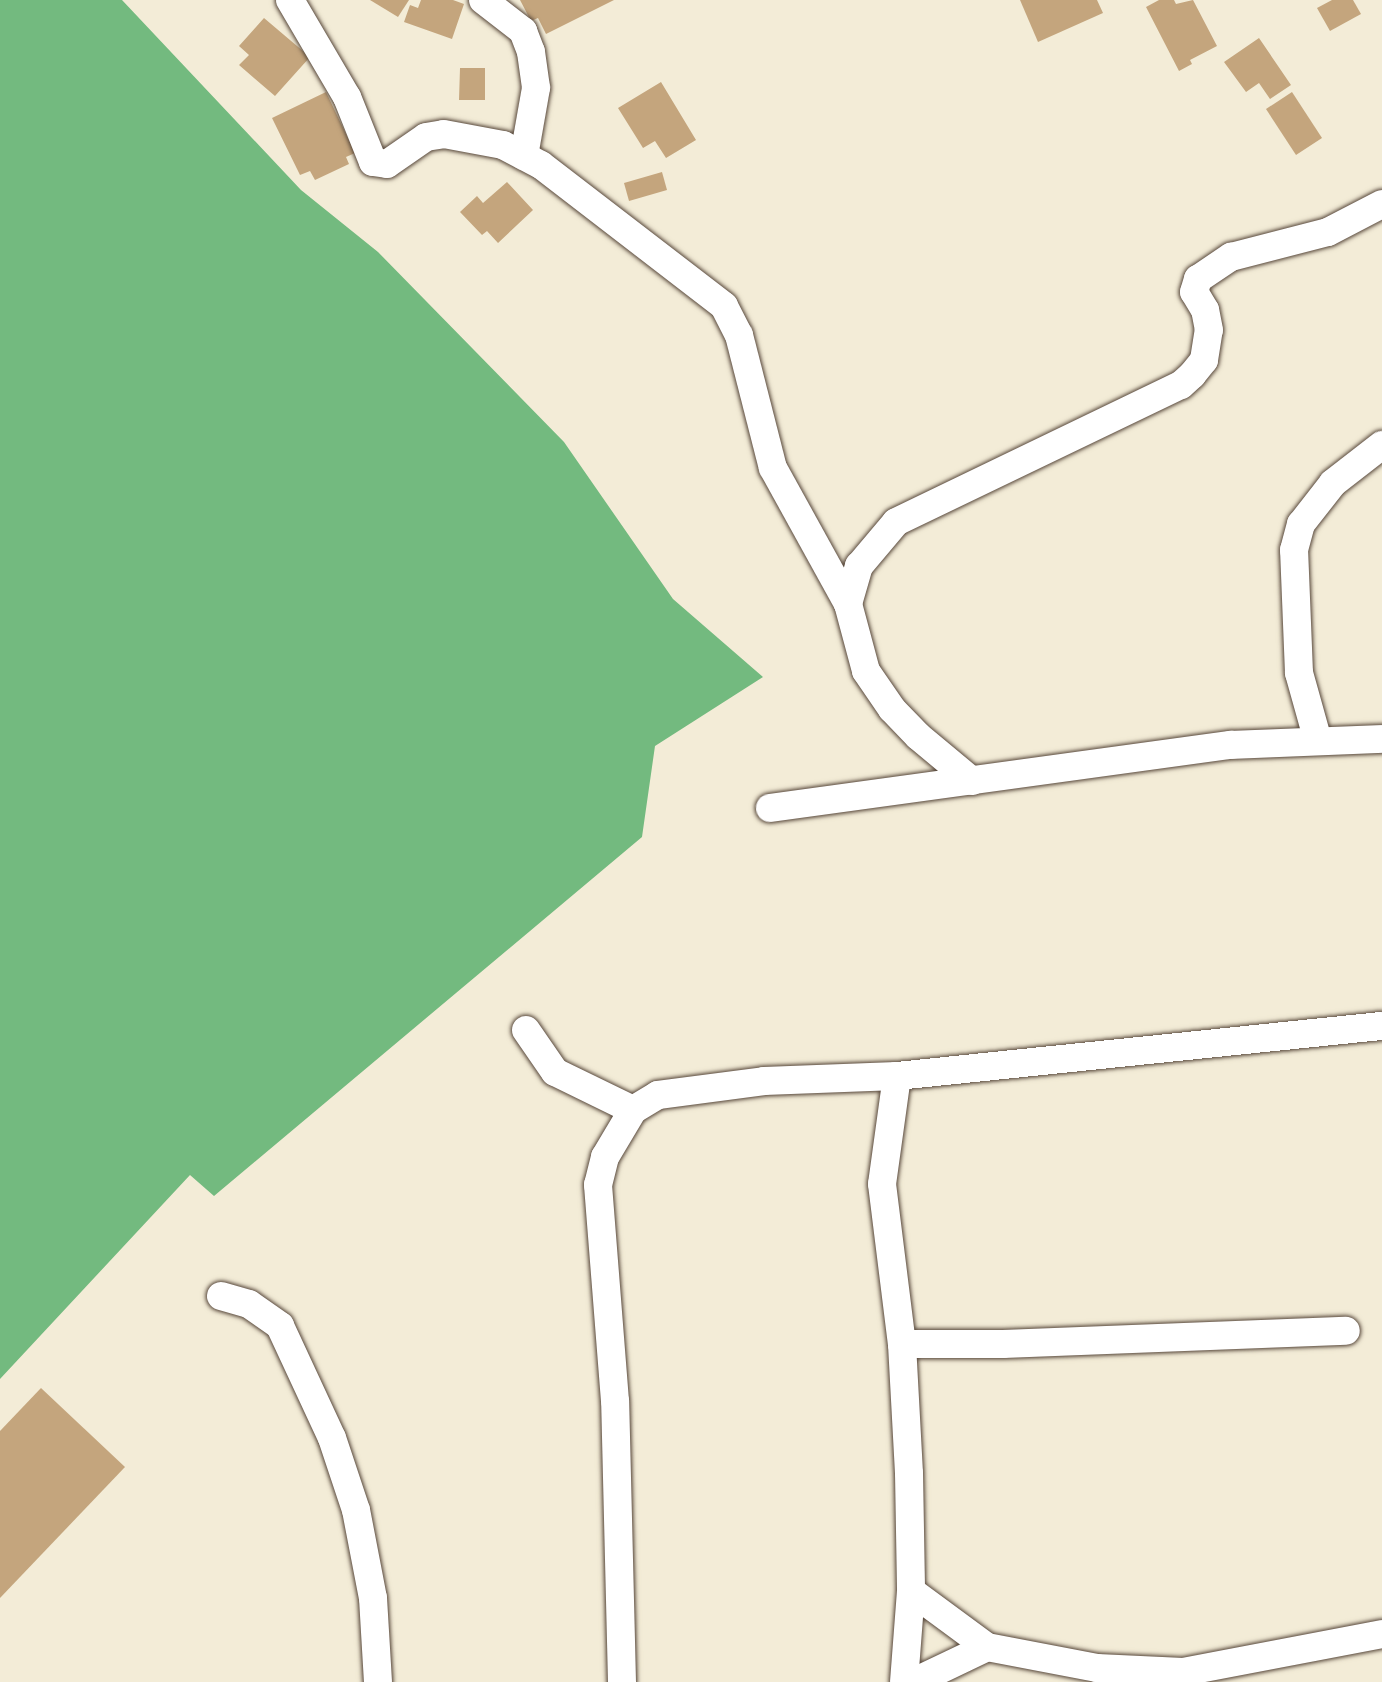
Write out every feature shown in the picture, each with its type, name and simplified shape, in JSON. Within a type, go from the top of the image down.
[{"type":"street","points":[[290,0],[347,97],[373,162],[387,164],[426,137],[444,134],[479,138],[503,145],[541,165],[724,306],[739,335],[773,468],[848,604],[866,671],[918,736],[972,781]]},
{"type":"street","points":[[483,0],[523,31],[531,52],[536,88],[527,121],[524,156]]},
{"type":"street","points":[[848,604],[859,566],[896,522],[1181,385],[1192,375],[1204,360],[1209,330],[1205,310],[1194,292],[1198,279],[1231,257],[1328,232],[1382,204]]},
{"type":"street","points":[[1318,741],[1299,673],[1293,603],[1294,550],[1301,524],[1333,483],[1382,445]]},
{"type":"street","points":[[770,808],[1231,745],[1382,739]]},
{"type":"street","points":[[622,1682],[615,1401],[598,1185],[605,1157],[633,1110],[658,1095],[764,1081],[897,1076],[1382,1026]]},
{"type":"street","points":[[526,1030],[555,1072],[633,1110]]},
{"type":"street","points":[[897,1076],[882,1184],[902,1344],[911,1591],[904,1682]]},
{"type":"street","points":[[221,1296],[249,1304],[280,1326],[332,1438],[356,1510],[373,1598],[378,1682]]},
{"type":"street","points":[[902,1344],[1003,1344],[1346,1331]]},
{"type":"street","points":[[911,1591],[987,1647],[1097,1668],[1183,1672],[1382,1634]]},
{"type":"street","points":[[914,1682],[987,1647]]},
{"type":"green space","points":[[0,0],[122,0],[301,190],[378,252],[564,442],[673,599],[763,677],[655,746],[642,837],[214,1196],[190,1175],[0,1379]]},
{"type":"building","points":[[370,0],[409,0],[398,17]]},
{"type":"building","points":[[421,0],[453,0],[464,4],[452,39],[404,22],[410,5],[418,8]]},
{"type":"building","points":[[520,0],[614,0],[546,34],[538,18],[531,21]]},
{"type":"building","points":[[1020,0],[1097,0],[1103,13],[1038,42]]},
{"type":"building","points":[[1159,0],[1174,0],[1176,4],[1193,0],[1217,46],[1190,60],[1192,64],[1179,71],[1146,7]]},
{"type":"building","points":[[1332,0],[1353,0],[1361,14],[1330,31],[1317,8]]},
{"type":"building","points":[[264,18],[310,57],[275,96],[239,65],[249,55],[239,46]]},
{"type":"building","points":[[1259,38],[1291,85],[1270,99],[1259,83],[1246,92],[1224,62]]},
{"type":"building","points":[[460,68],[485,68],[485,100],[459,100]]},
{"type":"building","points":[[661,82],[696,140],[666,158],[655,141],[643,148],[618,108]]},
{"type":"building","points":[[326,92],[355,153],[346,157],[349,164],[315,180],[310,171],[300,175],[272,118]]},
{"type":"building","points":[[1292,92],[1322,138],[1296,155],[1266,109]]},
{"type":"building","points":[[662,172],[667,190],[629,201],[624,183]]},
{"type":"building","points":[[507,182],[533,210],[498,243],[487,231],[482,235],[460,212],[477,196],[483,203]]},
{"type":"building","points":[[41,1388],[125,1467],[0,1598],[0,1431]]}]
